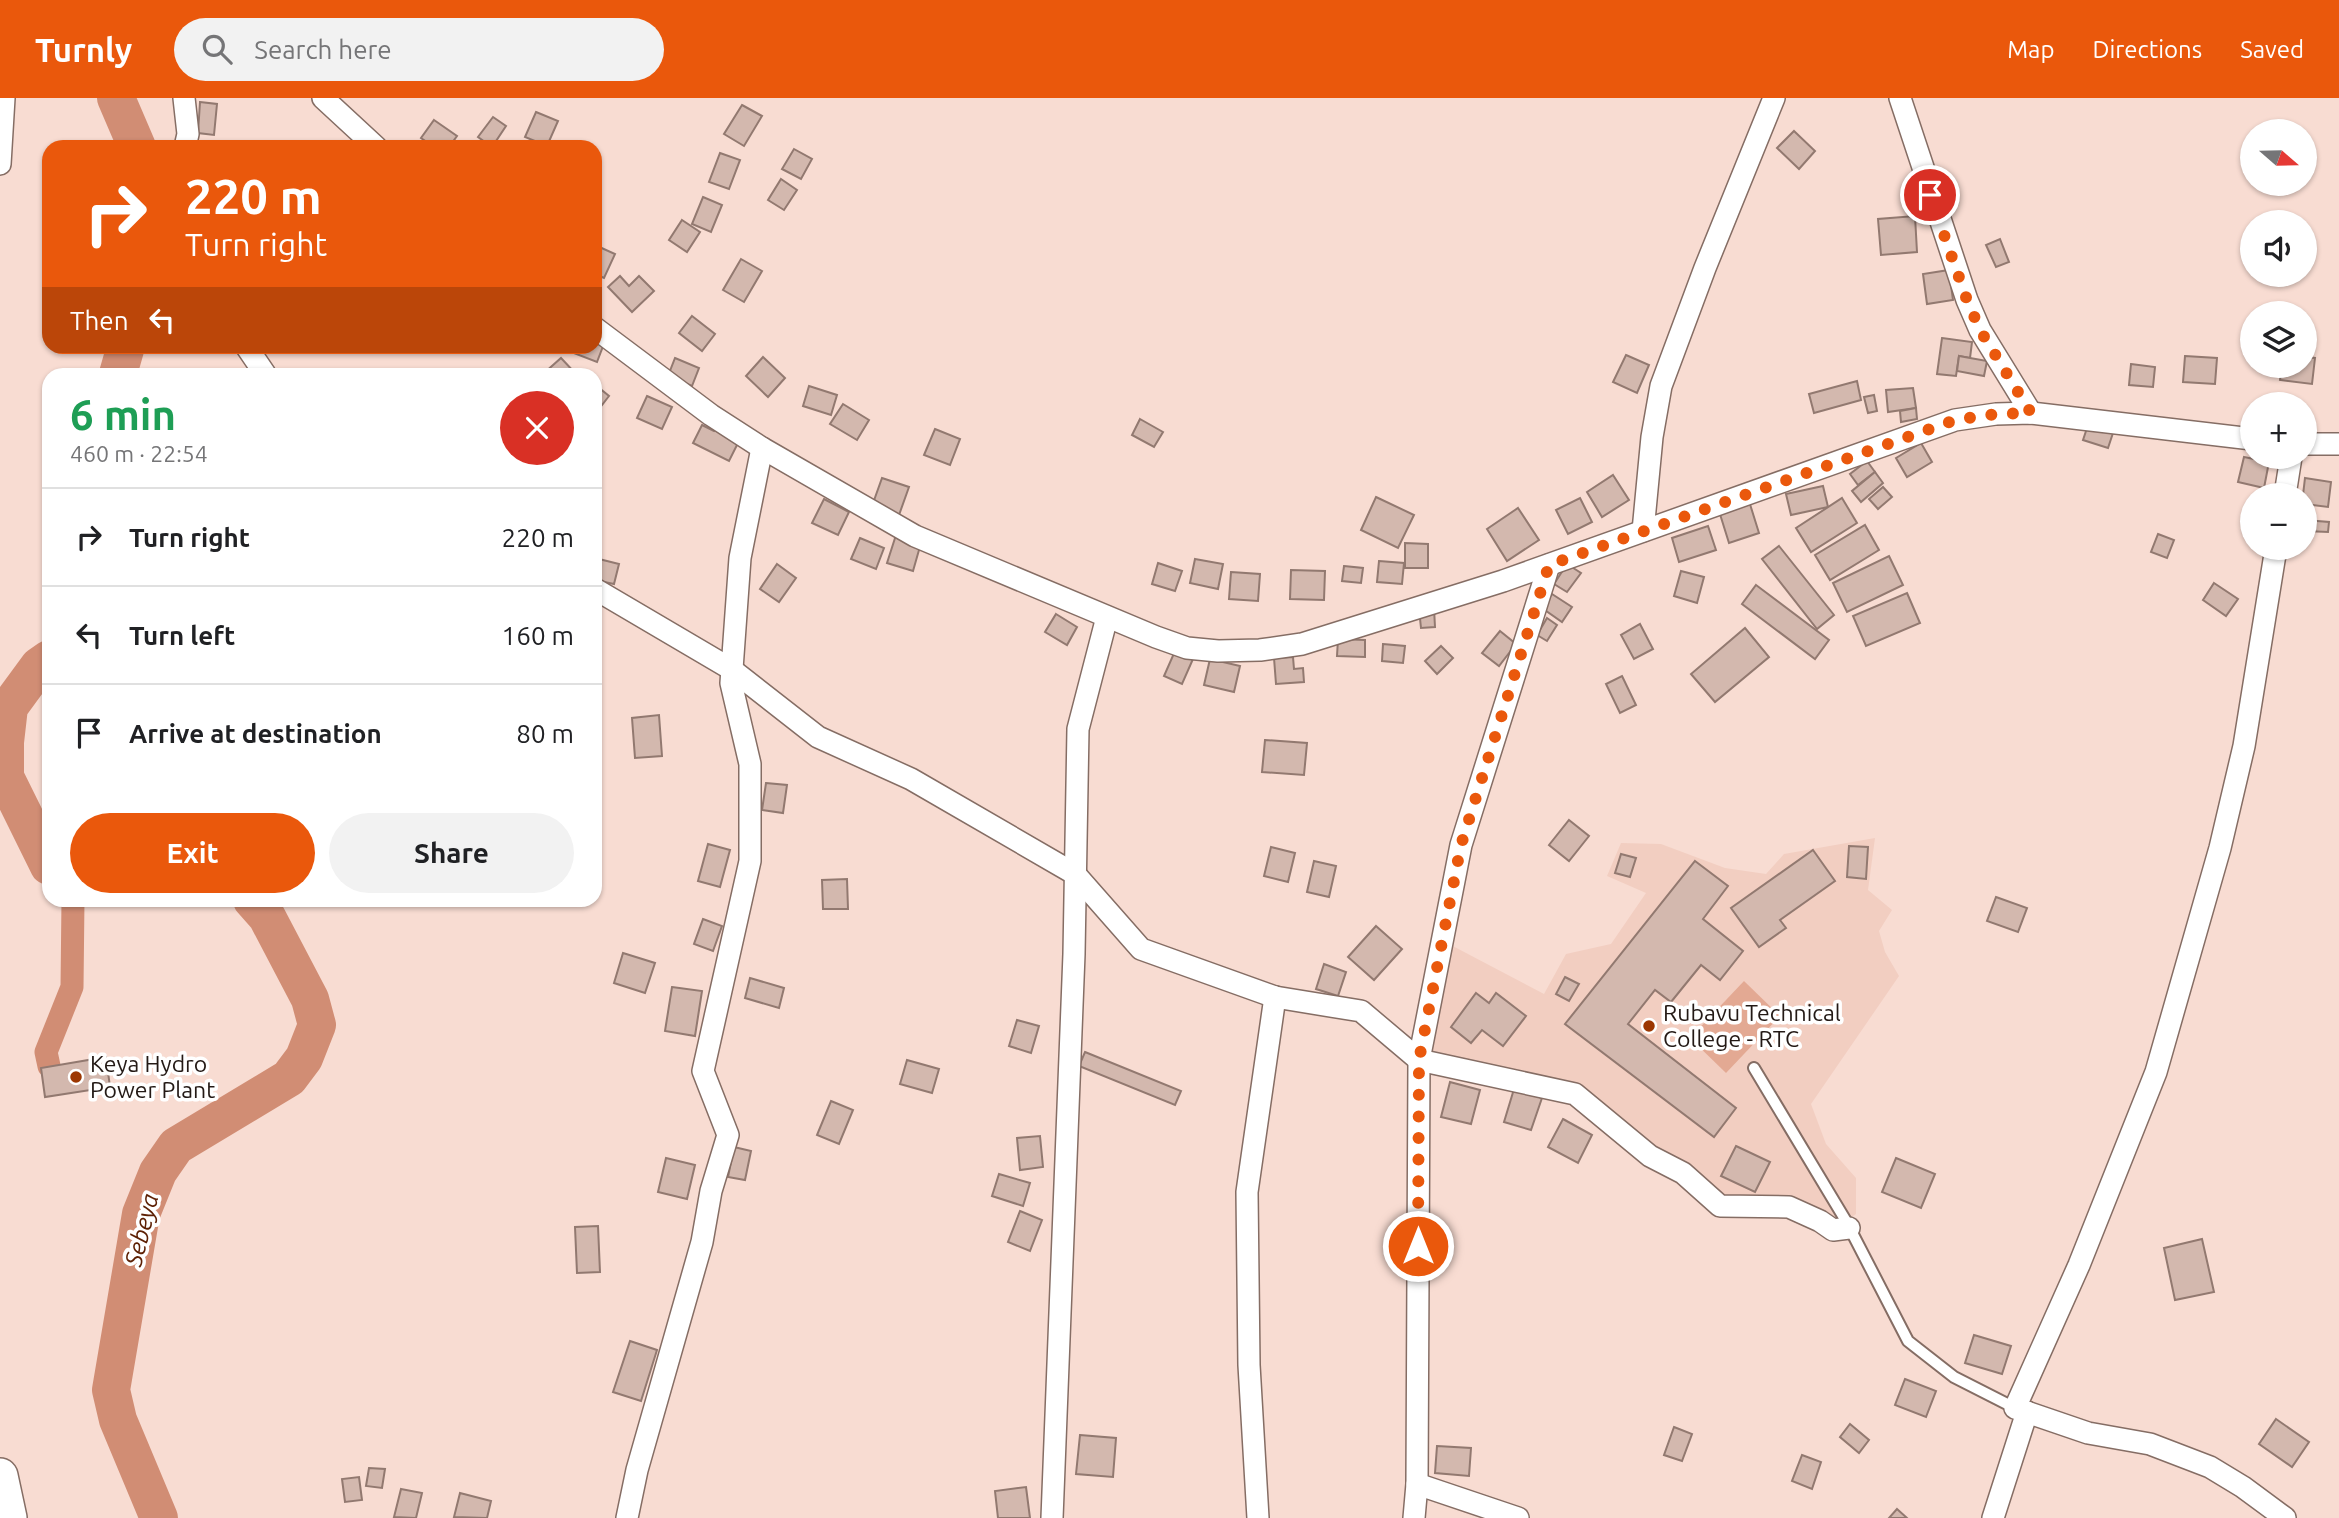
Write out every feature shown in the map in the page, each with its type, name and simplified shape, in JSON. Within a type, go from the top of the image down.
[{"type":"highway","points":[[0,1476],[9,1518]]},
{"type":"street","points":[[0,164],[4,98]]},
{"type":"street","points":[[184,98],[187,140]]},
{"type":"street","points":[[323,98],[368,140]]},
{"type":"street","points":[[1643,531],[1652,437],[1661,386],[1705,268],[1774,98]]},
{"type":"street","points":[[1900,98],[1967,300],[1980,330],[2031,413]]},
{"type":"street","points":[[602,333],[711,415],[762,448],[915,536],[1187,648],[1218,652],[1302,644],[1549,565],[1955,420],[1996,414],[2031,413],[2240,438]]},
{"type":"street","points":[[2317,443],[2339,444]]},
{"type":"street","points":[[627,1518],[637,1470],[702,1242],[711,1191],[728,1135],[704,1071],[750,861],[750,764],[730,683],[740,558],[762,448]]},
{"type":"street","points":[[1993,1518],[2021,1410],[2156,1072],[2220,848],[2244,746],[2274,560]]},
{"type":"street","points":[[1415,1518],[1419,1060],[1461,845],[1549,565]]},
{"type":"street","points":[[602,593],[732,669],[818,737],[911,779],[1076,874],[1141,949],[1275,998],[1361,1012],[1419,1060],[1575,1094],[1650,1156],[1683,1173],[1720,1206],[1788,1207],[1820,1221],[1832,1230],[1849,1228]]},
{"type":"street","points":[[1052,1518],[1076,874],[1078,729],[1107,617]]},
{"type":"street","points":[[1258,1518],[1249,1365],[1247,1192],[1275,998]]},
{"type":"street","points":[[2021,1410],[2088,1433],[2150,1444],[2210,1466],[2285,1518]]},
{"type":"street","points":[[1417,1484],[1518,1518]]},
{"type":"lane","points":[[1754,1068],[1849,1228],[1908,1341],[1954,1377],[2021,1410]]},
{"type":"shaded area","name":"Rubavu Technical College - RTC","points":[[1875,838],[1868,890],[1892,910],[1879,931],[1885,952],[1899,976],[1811,1104],[1826,1144],[1856,1178],[1856,1214],[1846,1221],[1723,1203],[1575,1090],[1429,1058],[1447,943],[1544,994],[1566,954],[1611,944],[1646,893],[1607,876],[1621,843],[1661,844],[1725,868],[1766,874],[1784,854]]},
{"type":"shaded area","points":[[1744,981],[1780,1016],[1726,1073],[1690,1038]]},
{"type":"building","points":[[200,102],[217,104],[214,135],[198,133]]},
{"type":"building","points":[[742,105],[762,116],[744,146],[724,134]]},
{"type":"building","points":[[536,112],[558,121],[550,140],[525,137]]},
{"type":"building","points":[[493,117],[506,126],[497,140],[482,140],[478,137]]},
{"type":"building","points":[[434,120],[457,136],[454,140],[421,138]]},
{"type":"building","points":[[1794,131],[1815,151],[1799,169],[1777,148]]},
{"type":"building","points":[[794,149],[812,159],[801,179],[782,169]]},
{"type":"building","points":[[720,153],[740,160],[729,189],[709,182]]},
{"type":"building","points":[[781,179],[797,190],[784,210],[768,200]]},
{"type":"building","points":[[703,197],[722,205],[711,232],[692,224]]},
{"type":"building","points":[[1915,216],[1917,252],[1881,255],[1878,219]]},
{"type":"building","points":[[682,220],[700,232],[687,252],[669,240]]},
{"type":"building","points":[[2000,239],[2009,262],[1996,267],[1986,245]]},
{"type":"building","points":[[602,248],[615,254],[604,278],[602,277]]},
{"type":"building","points":[[741,259],[762,271],[744,302],[723,290]]},
{"type":"building","points":[[1949,270],[1953,300],[1927,304],[1923,274]]},
{"type":"building","points":[[620,276],[629,286],[639,276],[654,291],[632,312],[608,287]]},
{"type":"building","points":[[692,316],[715,334],[702,351],[679,333]]},
{"type":"building","points":[[1942,338],[1972,342],[1970,358],[1959,356],[1956,376],[1937,374]]},
{"type":"building","points":[[576,354],[600,354],[597,362]]},
{"type":"building","points":[[1626,355],[1649,365],[1637,393],[1613,382]]},
{"type":"building","points":[[1959,356],[1987,361],[1984,376],[1957,371]]},
{"type":"building","points":[[2185,356],[2217,358],[2215,384],[2183,382]]},
{"type":"building","points":[[763,357],[785,378],[768,397],[746,376]]},
{"type":"building","points":[[561,358],[570,368],[550,368]]},
{"type":"building","points":[[675,358],[699,368],[692,386],[668,376]]},
{"type":"building","points":[[2131,364],[2155,367],[2153,387],[2129,385]]},
{"type":"building","points":[[2280,378],[2313,378],[2312,384]]},
{"type":"building","points":[[1857,381],[1861,400],[1814,413],[1809,394]]},
{"type":"building","points":[[809,386],[837,395],[831,415],[803,406]]},
{"type":"building","points":[[1913,388],[1916,408],[1888,412],[1886,390]]},
{"type":"building","points":[[602,390],[609,396],[602,405]]},
{"type":"building","points":[[1874,395],[1877,411],[1868,413],[1864,397]]},
{"type":"building","points":[[647,396],[672,407],[662,429],[637,418]]},
{"type":"building","points":[[843,404],[869,420],[857,440],[830,424]]},
{"type":"building","points":[[1916,408],[1917,419],[1901,422],[1900,411]]},
{"type":"building","points":[[1140,419],[1163,432],[1154,447],[1132,435]]},
{"type":"building","points":[[2089,422],[2114,430],[2108,448],[2083,440]]},
{"type":"building","points":[[702,425],[714,431],[719,426],[738,443],[729,461],[693,443]]},
{"type":"building","points":[[935,429],[960,439],[950,465],[924,455]]},
{"type":"building","points":[[1921,443],[1932,462],[1907,477],[1896,458]]},
{"type":"building","points":[[1867,461],[1875,472],[1858,485],[1850,474]]},
{"type":"building","points":[[2241,469],[2268,469],[2265,483],[2238,482]]},
{"type":"building","points":[[1875,472],[1883,483],[1861,502],[1852,491]]},
{"type":"building","points":[[1613,475],[1629,500],[1602,517],[1587,492]]},
{"type":"building","points":[[882,478],[909,487],[899,515],[872,506]]},
{"type":"building","points":[[2305,478],[2331,482],[2328,507],[2317,506],[2317,483],[2304,483]]},
{"type":"building","points":[[1823,486],[1828,507],[1791,515],[1786,494]]},
{"type":"building","points":[[1883,487],[1892,497],[1878,509],[1869,499]]},
{"type":"building","points":[[1376,497],[1414,515],[1398,548],[1361,530]]},
{"type":"building","points":[[1580,498],[1592,522],[1568,534],[1556,510]]},
{"type":"building","points":[[1842,498],[1857,523],[1811,552],[1796,528]]},
{"type":"building","points":[[824,499],[849,512],[838,535],[812,523]]},
{"type":"building","points":[[1749,501],[1759,533],[1729,543],[1719,511]]},
{"type":"building","points":[[1518,508],[1539,540],[1507,561],[1487,529]]},
{"type":"building","points":[[2317,521],[2329,522],[2328,532],[2317,532]]},
{"type":"building","points":[[1865,525],[1879,550],[1830,580],[1815,555]]},
{"type":"building","points":[[1708,526],[1716,550],[1679,562],[1672,538]]},
{"type":"building","points":[[2158,534],[2174,540],[2167,558],[2151,552]]},
{"type":"building","points":[[896,535],[921,543],[913,571],[887,563]]},
{"type":"building","points":[[860,538],[884,548],[876,569],[851,559]]},
{"type":"building","points":[[1405,543],[1428,544],[1428,568],[1405,568]]},
{"type":"building","points":[[1779,546],[1834,615],[1817,629],[1762,559]]},
{"type":"building","points":[[1889,556],[1903,585],[1847,612],[1833,583]]},
{"type":"building","points":[[1195,559],[1223,564],[1218,589],[1190,583]]},
{"type":"building","points":[[602,560],[619,564],[614,584],[602,581]]},
{"type":"building","points":[[1379,561],[1404,563],[1402,584],[1377,582]]},
{"type":"building","points":[[1158,563],[1182,571],[1175,591],[1152,584]]},
{"type":"building","points":[[777,564],[796,578],[779,602],[760,589]]},
{"type":"building","points":[[1567,564],[1581,573],[1567,592],[1554,584]]},
{"type":"building","points":[[1344,566],[1363,568],[1361,583],[1342,581]]},
{"type":"building","points":[[1291,570],[1325,571],[1324,600],[1290,599]]},
{"type":"building","points":[[1681,571],[1704,577],[1697,603],[1674,596]]},
{"type":"building","points":[[1231,572],[1260,574],[1258,601],[1229,599]]},
{"type":"building","points":[[2214,583],[2238,599],[2226,616],[2203,600]]},
{"type":"building","points":[[1756,585],[1829,640],[1815,659],[1742,604]]},
{"type":"building","points":[[1907,593],[1920,623],[1866,646],[1853,616]]},
{"type":"building","points":[[1552,594],[1572,607],[1562,622],[1542,608]]},
{"type":"building","points":[[1434,608],[1435,627],[1421,628],[1419,609]]},
{"type":"building","points":[[1056,614],[1077,627],[1067,645],[1045,632]]},
{"type":"building","points":[[1547,618],[1557,625],[1547,641],[1537,635]]},
{"type":"building","points":[[1640,624],[1653,649],[1634,659],[1621,635]]},
{"type":"building","points":[[1745,628],[1769,657],[1715,702],[1691,674]]},
{"type":"building","points":[[1500,631],[1516,644],[1499,666],[1482,653]]},
{"type":"building","points":[[1338,639],[1365,640],[1365,657],[1337,656]]},
{"type":"building","points":[[1383,644],[1405,646],[1403,663],[1382,661]]},
{"type":"building","points":[[1441,646],[1453,658],[1437,674],[1425,661]]},
{"type":"building","points":[[1175,651],[1193,659],[1182,684],[1164,676]]},
{"type":"building","points":[[1293,657],[1294,669],[1303,668],[1304,682],[1276,684],[1274,658]]},
{"type":"building","points":[[1210,659],[1240,666],[1234,692],[1204,685]]},
{"type":"building","points":[[1622,676],[1636,705],[1620,713],[1606,684]]},
{"type":"building","points":[[659,715],[662,756],[635,758],[632,718]]},
{"type":"building","points":[[1265,740],[1307,743],[1304,775],[1262,772]]},
{"type":"building","points":[[766,783],[787,785],[783,813],[762,810]]},
{"type":"building","points":[[1569,820],[1589,836],[1569,861],[1549,845]]},
{"type":"building","points":[[708,844],[730,850],[720,887],[698,881]]},
{"type":"building","points":[[1849,846],[1868,847],[1866,879],[1847,877]]},
{"type":"building","points":[[1271,847],[1295,853],[1288,882],[1264,876]]},
{"type":"building","points":[[1813,850],[1835,881],[1780,920],[1786,928],[1759,947],[1731,908]]},
{"type":"building","points":[[1621,854],[1636,858],[1630,877],[1615,873]]},
{"type":"building","points":[[1314,861],[1336,866],[1329,897],[1307,892]]},
{"type":"building","points":[[1695,861],[1728,886],[1703,919],[1743,951],[1720,980],[1701,965],[1671,1002],[1655,990],[1628,1024],[1736,1108],[1714,1137],[1565,1024]]},
{"type":"building","points":[[847,879],[848,909],[823,909],[822,880]]},
{"type":"building","points":[[1996,897],[2027,908],[2018,932],[1987,921]]},
{"type":"building","points":[[703,919],[722,926],[713,951],[694,944]]},
{"type":"building","points":[[1376,926],[1402,949],[1374,980],[1348,957]]},
{"type":"building","points":[[623,953],[655,963],[645,993],[614,983]]},
{"type":"building","points":[[1324,964],[1346,972],[1338,996],[1316,989]]},
{"type":"building","points":[[1565,977],[1579,984],[1569,1001],[1556,994]]},
{"type":"building","points":[[750,978],[784,988],[779,1008],[745,998]]},
{"type":"building","points":[[672,987],[702,991],[695,1036],[665,1031]]},
{"type":"building","points":[[1476,993],[1489,1003],[1496,993],[1526,1016],[1503,1046],[1482,1030],[1471,1043],[1451,1027]]},
{"type":"building","points":[[1017,1020],[1039,1026],[1031,1053],[1009,1046]]},
{"type":"building","points":[[1085,1052],[1181,1091],[1175,1105],[1079,1066]]},
{"type":"building","name":"Keya Hydro Power Plant","points":[[106,1057],[110,1087],[45,1097],[41,1068]]},
{"type":"building","points":[[907,1060],[939,1069],[932,1093],[900,1084]]},
{"type":"building","points":[[1450,1082],[1480,1090],[1471,1124],[1441,1117]]},
{"type":"building","points":[[1514,1089],[1542,1098],[1531,1130],[1504,1122]]},
{"type":"building","points":[[831,1101],[853,1110],[839,1144],[817,1135]]},
{"type":"building","points":[[1563,1119],[1592,1135],[1578,1163],[1548,1147]]},
{"type":"building","points":[[1040,1136],[1043,1167],[1020,1170],[1017,1138]]},
{"type":"building","points":[[1736,1146],[1770,1162],[1755,1192],[1721,1176]]},
{"type":"building","points":[[734,1147],[751,1151],[745,1180],[728,1177]]},
{"type":"building","points":[[666,1158],[695,1165],[687,1199],[658,1192]]},
{"type":"building","points":[[1896,1158],[1935,1174],[1921,1208],[1882,1192]]},
{"type":"building","points":[[999,1174],[1030,1183],[1023,1206],[992,1196]]},
{"type":"building","points":[[1020,1211],[1042,1220],[1030,1251],[1008,1242]]},
{"type":"building","points":[[598,1226],[600,1272],[577,1273],[575,1227]]},
{"type":"building","points":[[2202,1239],[2214,1292],[2175,1300],[2164,1248]]},
{"type":"building","points":[[1974,1335],[2011,1346],[2002,1374],[1965,1363]]},
{"type":"building","points":[[630,1341],[657,1350],[641,1401],[613,1392]]},
{"type":"building","points":[[1905,1379],[1936,1391],[1926,1417],[1895,1405]]},
{"type":"building","points":[[2276,1419],[2309,1442],[2292,1467],[2259,1444]]},
{"type":"building","points":[[1850,1424],[1869,1440],[1859,1453],[1840,1437]]},
{"type":"building","points":[[1674,1427],[1692,1434],[1682,1461],[1664,1455]]},
{"type":"building","points":[[1080,1435],[1116,1438],[1113,1477],[1076,1474]]},
{"type":"building","points":[[1437,1446],[1471,1448],[1469,1476],[1435,1473]]},
{"type":"building","points":[[1802,1455],[1821,1462],[1812,1489],[1792,1481]]},
{"type":"building","points":[[369,1468],[385,1469],[382,1488],[366,1486]]},
{"type":"building","points":[[359,1477],[362,1500],[345,1502],[342,1479]]},
{"type":"building","points":[[1026,1487],[1030,1518],[998,1518],[995,1491]]},
{"type":"building","points":[[401,1489],[422,1493],[416,1518],[394,1517]]},
{"type":"building","points":[[460,1493],[491,1501],[487,1518],[454,1517]]},
{"type":"building","points":[[1897,1509],[1907,1518],[1889,1518]]},
{"type":"waterway","name":"Sebeya","points":[[116,98],[134,140]]},
{"type":"waterway","name":"Sebeya","points":[[120,368],[124,354]]},
{"type":"waterway","name":"Sebeya","points":[[42,664],[9,707],[5,742],[5,777],[42,852]]},
{"type":"waterway","points":[[49,1066],[46,1052],[72,987],[73,907]]},
{"type":"waterway","name":"Sebeya","points":[[159,1518],[118,1420],[111,1390],[141,1214],[158,1172],[176,1146],[289,1078],[304,1058],[317,1025],[310,999],[267,917],[258,907]]},
{"type":"place","name":"Rubavu Technical College - RTC","points":[[1649,1026]]},
{"type":"place","name":"Keya Hydro Power Plant","points":[[76,1077]]},
{"type":"route","points":[[1418,1246],[1419,1060],[1461,845],[1549,565],[1955,420],[1996,414],[2031,413],[1980,330],[1930,195]]}]
